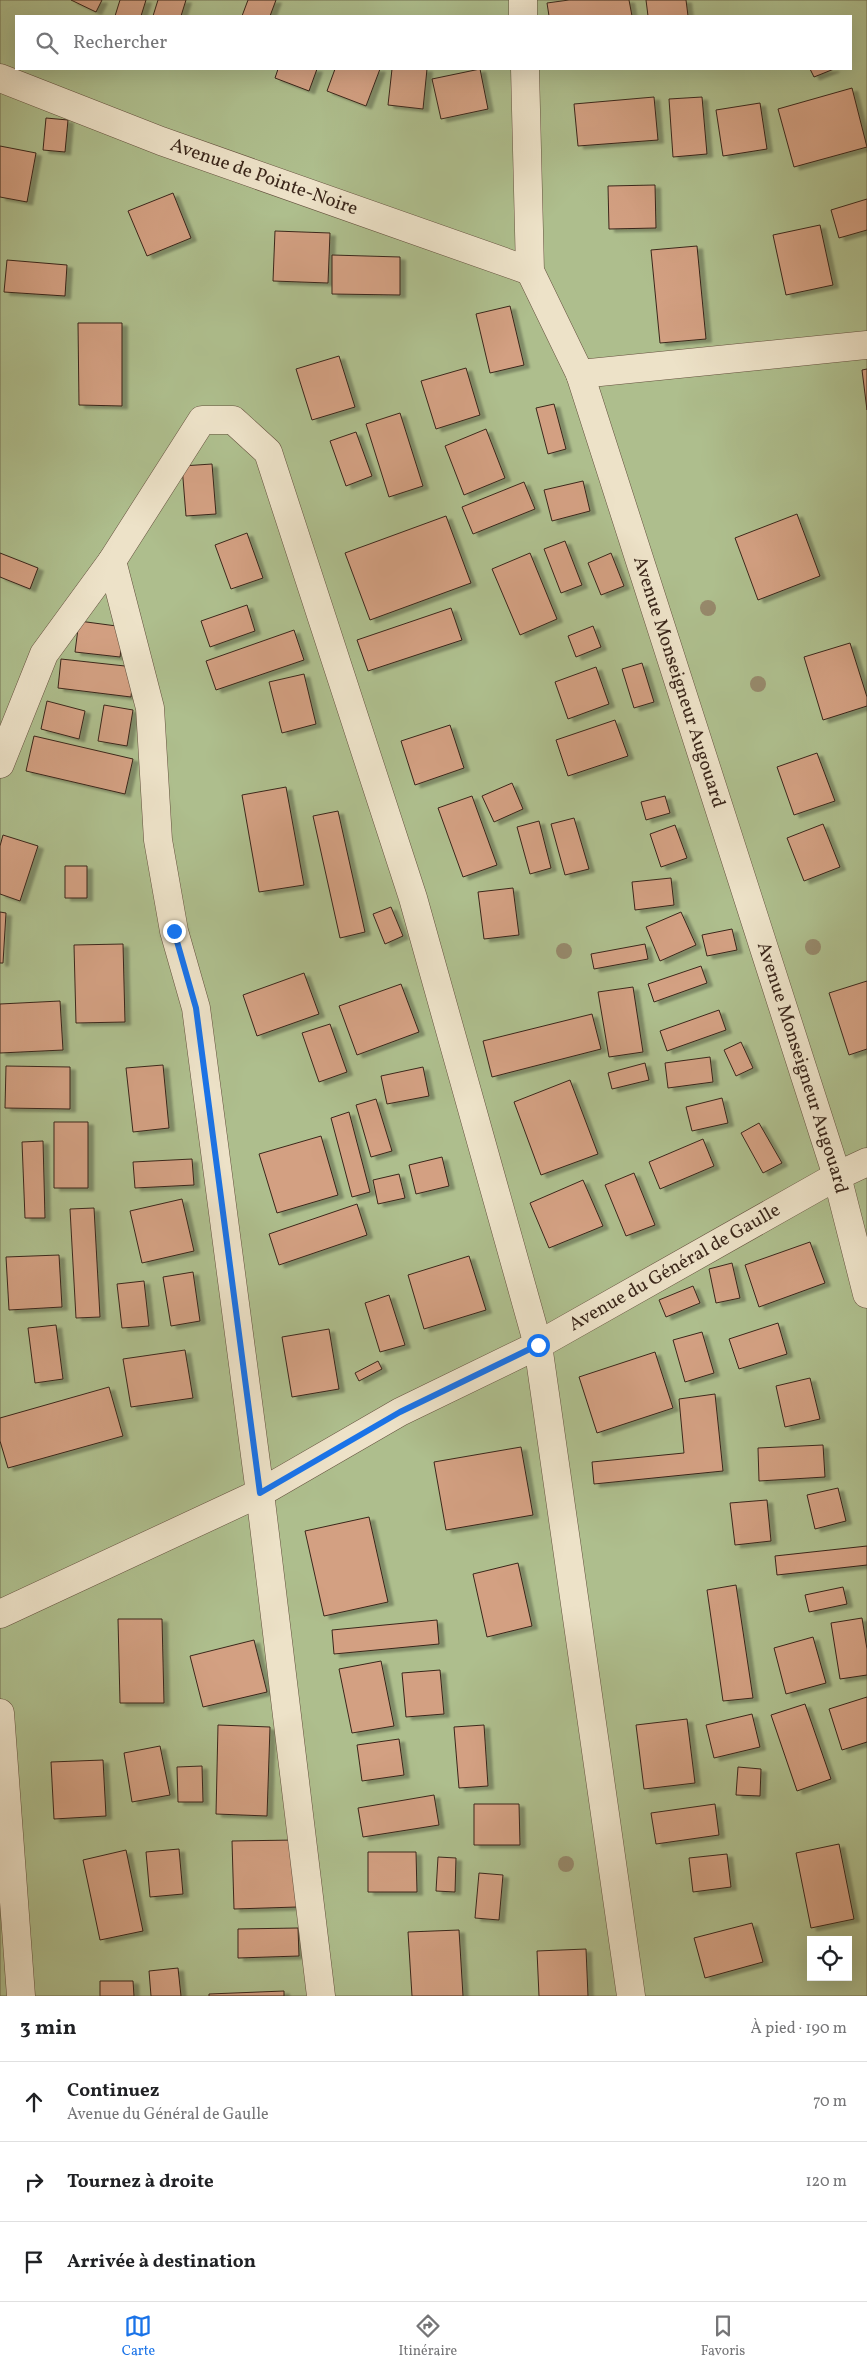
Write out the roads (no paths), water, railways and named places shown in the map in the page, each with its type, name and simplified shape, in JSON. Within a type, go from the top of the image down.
[{"type":"street","points":[[523,0],[523,15]]},
{"type":"street","name":"Avenue Monseigneur Augouard","points":[[524,70],[530,271],[580,374],[837,1176],[867,1294]]},
{"type":"street","name":"Avenue de Pointe-Noire","points":[[0,78],[161,141],[530,271]]},
{"type":"street","points":[[580,374],[867,345]]},
{"type":"street","points":[[0,764],[44,654],[112,562],[202,420],[233,420],[268,452],[413,898],[538,1345],[631,1996]]},
{"type":"street","points":[[112,562],[150,708],[158,840],[174,931],[196,1008],[260,1493],[321,1996]]},
{"type":"street","name":"Avenue du Général de Gaulle","points":[[0,1614],[260,1493],[400,1412],[538,1345],[837,1176],[867,1162]]},
{"type":"street","points":[[0,1713],[21,1996]]}]
